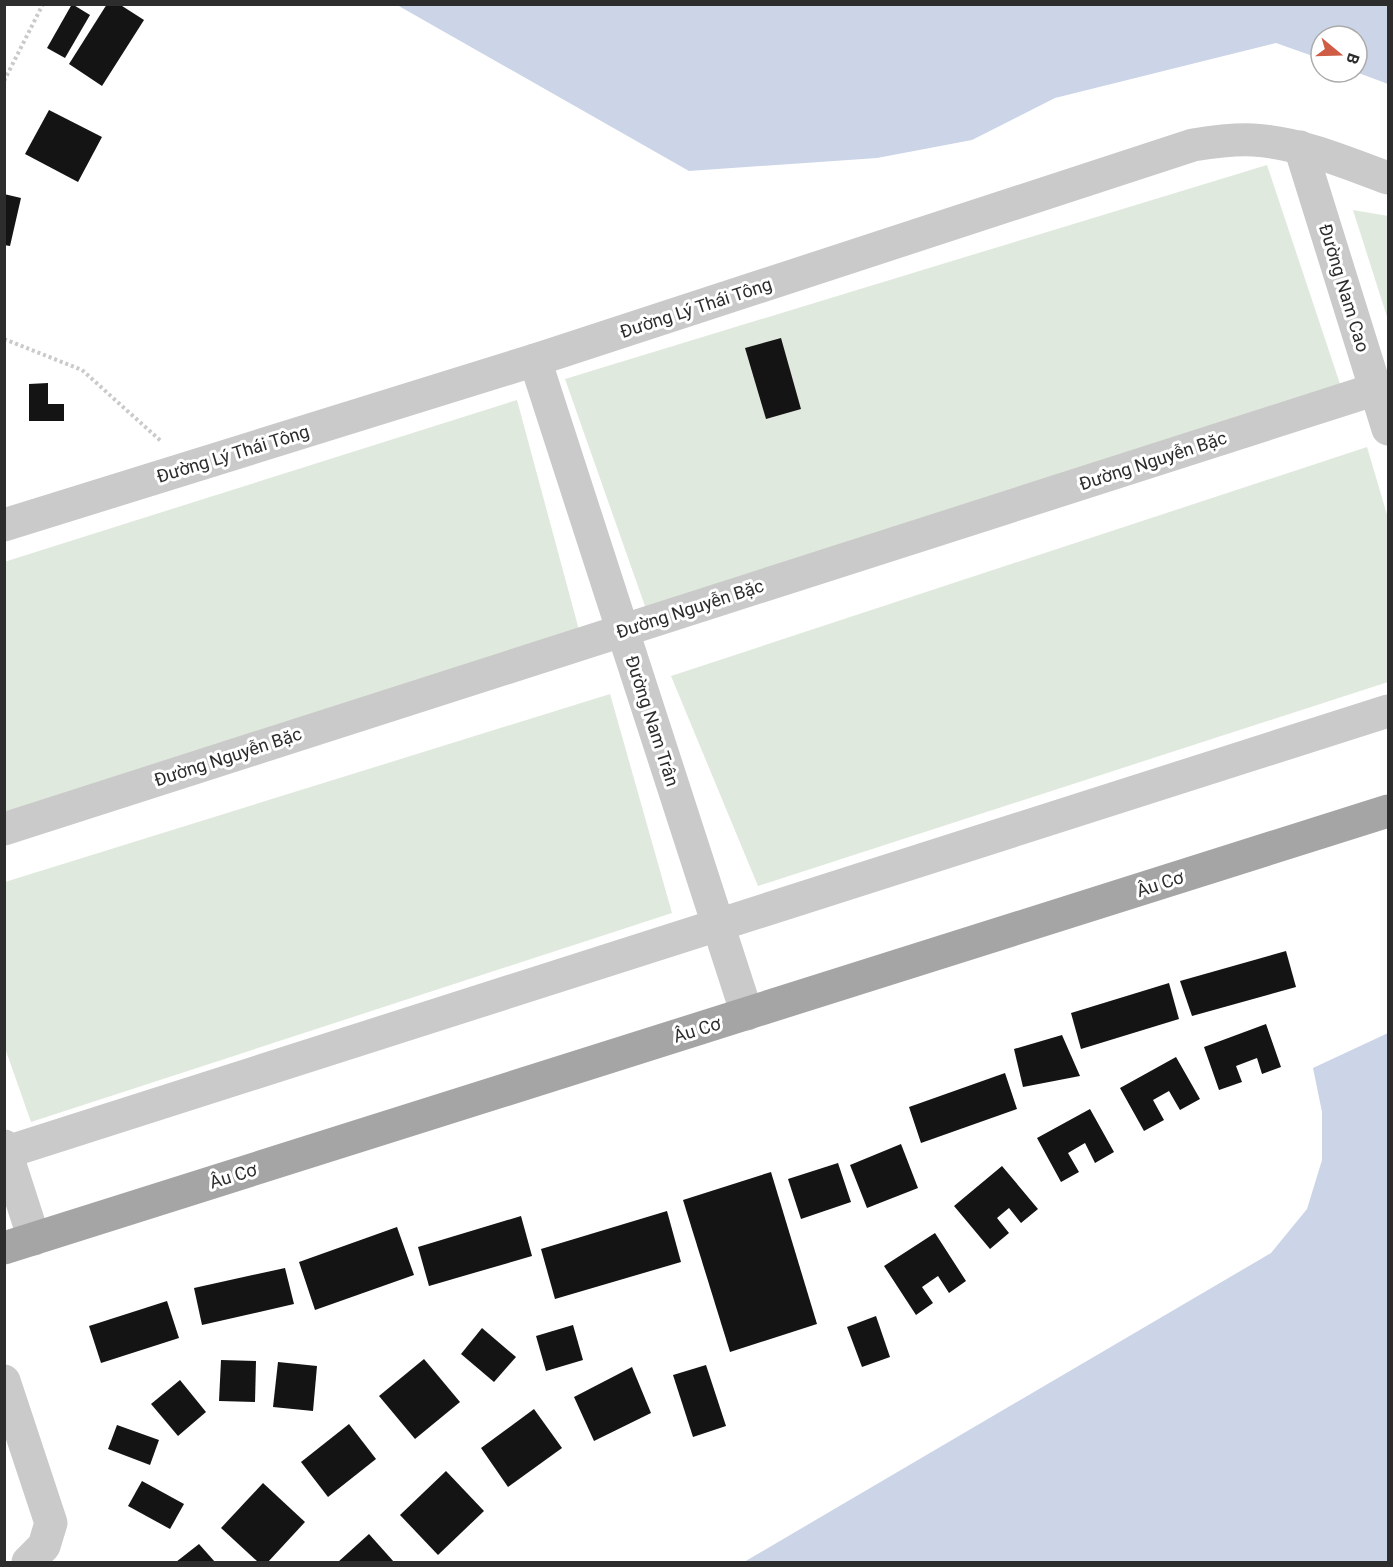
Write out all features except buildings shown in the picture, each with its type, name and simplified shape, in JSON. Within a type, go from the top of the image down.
[{"type":"main road","name":"Âu Cơ","points":[[19,1244],[1389,811]]},
{"type":"street","name":"Đường Lý Thái Tông","points":[[4,525],[535,360],[1192,145],[1251,140],[1300,147],[1389,178]]},
{"type":"street","name":"Đường Nam Cao","points":[[1300,147],[1389,429]]},
{"type":"street","name":"Đường Nam Trân","points":[[535,360],[747,1014]]},
{"type":"street","name":"Đường Nguyễn Bặc","points":[[4,829],[1376,389]]},
{"type":"street","points":[[19,1244],[6,1149],[1389,711]]},
{"type":"street","points":[[4,1382],[51,1523],[44,1546],[28,1563]]},
{"type":"path","points":[[4,81],[43,4]]},
{"type":"path","points":[[4,339],[82,370],[191,467]]},
{"type":"shaded area","points":[[1267,165],[1343,393],[652,626],[565,379]]},
{"type":"shaded area","points":[[1353,210],[1388,216],[1388,320]]},
{"type":"shaded area","points":[[517,400],[579,630],[5,819],[4,562]]},
{"type":"shaded area","points":[[1367,447],[1388,518],[1388,682],[758,886],[671,676]]},
{"type":"shaded area","points":[[610,694],[672,913],[31,1122],[5,1048],[5,882]]},
{"type":"water","points":[[397,5],[1388,5],[1388,84],[1369,77],[1369,24],[1309,24],[1309,55],[1276,43],[1055,98],[972,140],[877,158],[689,171]]},
{"type":"water","points":[[1388,1033],[1388,1562],[744,1562],[1271,1253],[1307,1209],[1322,1160],[1322,1112],[1313,1068]]}]
